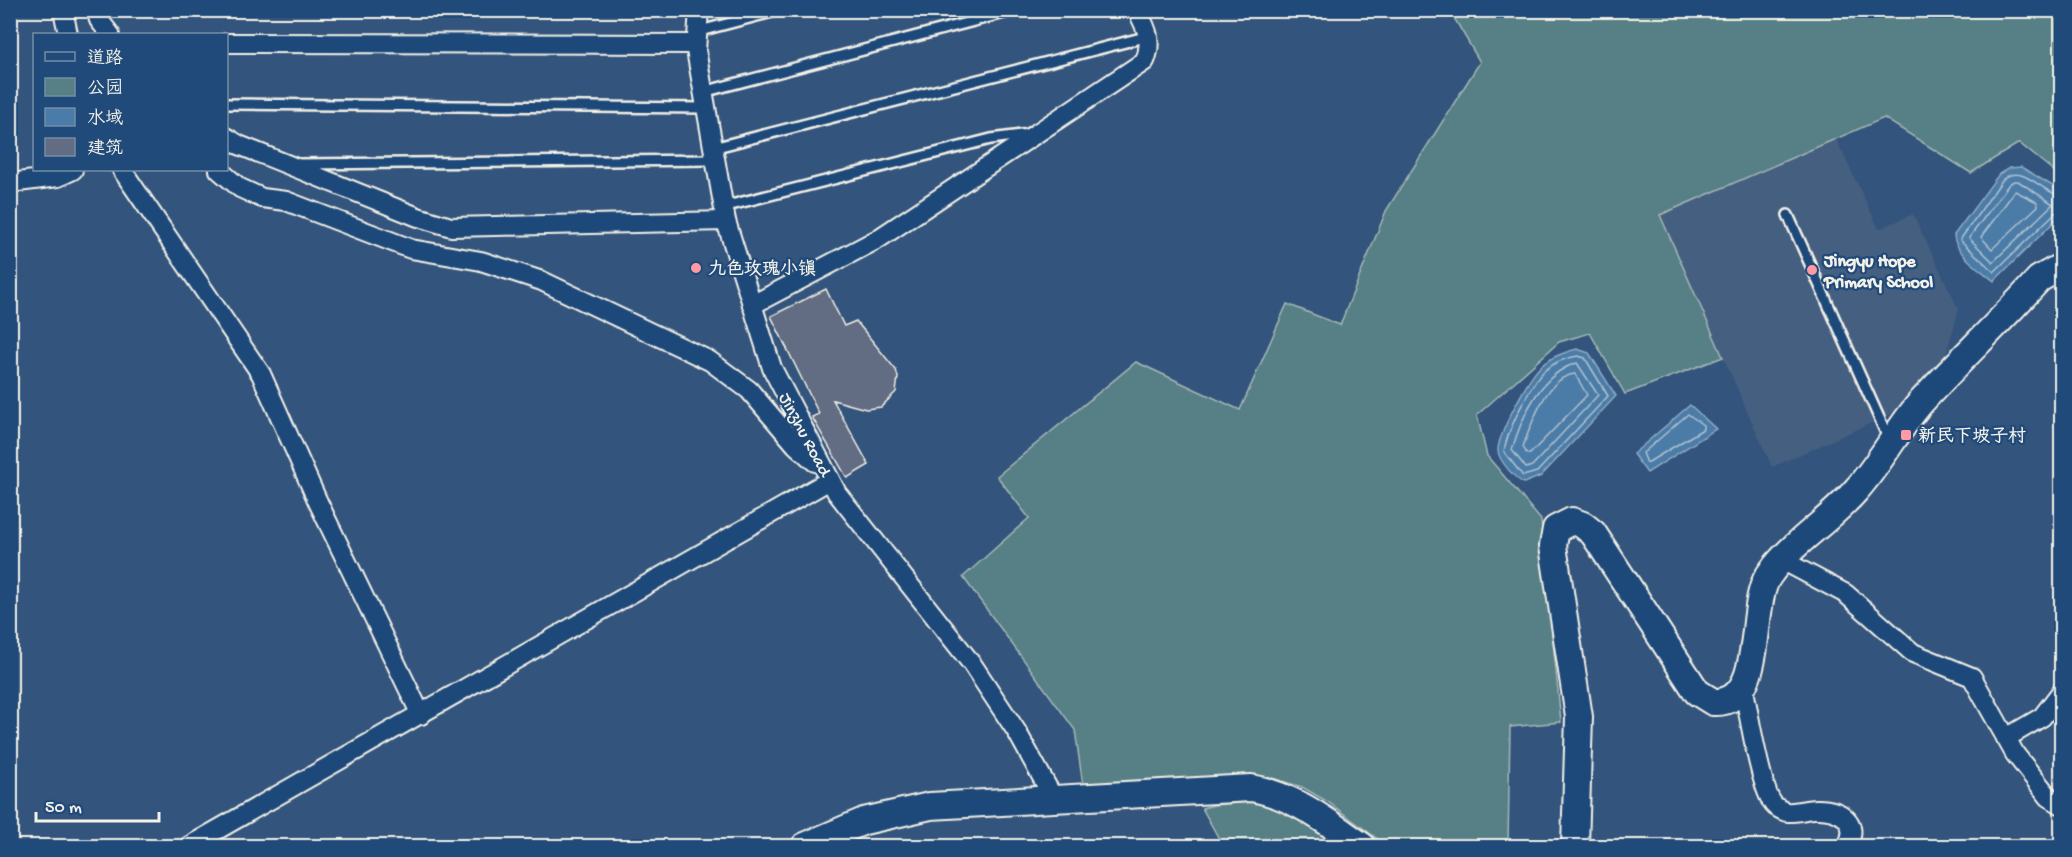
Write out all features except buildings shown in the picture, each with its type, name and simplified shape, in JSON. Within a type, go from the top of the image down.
[{"type":"main road","points":[[1575,846],[1579,717],[1553,546],[1556,529],[1572,521],[1583,525],[1593,533],[1702,697],[1719,702],[1730,698],[1743,686],[1751,670],[1761,595],[1766,578],[1856,490],[1921,402],[2039,279],[2061,266]]},
{"type":"main road","points":[[805,846],[864,821],[906,810],[1054,799],[1257,789],[1303,805],[1362,846]]},
{"type":"street","points":[[63,10],[68,33]]},
{"type":"street","points":[[96,10],[99,20],[109,33]]},
{"type":"street","name":"Jinzhu Road","points":[[699,10],[696,38],[724,214],[772,368],[837,493],[996,699],[1054,799]]},
{"type":"street","points":[[752,305],[878,239],[1145,61],[1149,50],[1149,36],[1137,10]]},
{"type":"street","points":[[228,43],[696,38]]},
{"type":"street","points":[[228,138],[418,217],[451,227],[724,214]]},
{"type":"street","points":[[10,183],[58,177],[71,171]]},
{"type":"street","points":[[123,171],[261,374],[318,502],[422,715]]},
{"type":"street","points":[[189,846],[422,715],[828,476],[796,445],[749,390],[710,361],[542,281],[481,261],[411,249],[286,201],[262,198],[240,188],[220,171]]},
{"type":"street","points":[[1782,560],[1846,594],[1913,653],[1972,677],[2014,754],[2049,797],[2061,805]]},
{"type":"street","points":[[1743,686],[1761,770],[1771,802],[1787,812],[1821,809],[1845,817],[1853,827],[1854,833],[1847,846]]},
{"type":"street","points":[[2006,738],[2042,717],[2061,691]]},
{"type":"lane","points":[[696,38],[780,10]]},
{"type":"lane","points":[[228,104],[705,100],[1016,10]]},
{"type":"lane","points":[[292,166],[302,163],[714,154],[1149,36]]},
{"type":"lane","points":[[724,214],[991,139],[1037,132]]},
{"type":"lane","points":[[1788,215],[1891,444]]},
{"type":"shaded area","name":"Jingyu Hope Primary School","points":[[1836,139],[1879,229],[1913,214],[1959,310],[1941,371],[1903,409],[1772,467],[1660,215]]},
{"type":"green space","points":[[1450,11],[2061,11],[2061,177],[2019,143],[1971,173],[1884,118],[1660,215],[1723,357],[1625,394],[1590,333],[1559,342],[1477,415],[1487,456],[1541,520],[1561,722],[1510,727],[1508,846],[1387,846],[1328,802],[1302,787],[1275,779],[1083,786],[1075,730],[963,577],[1029,518],[997,476],[1136,362],[1240,410],[1287,304],[1340,325],[1386,211],[1480,62]]},
{"type":"green space","points":[[1250,802],[1275,806],[1348,846],[1223,846],[1202,808]]},
{"type":"water","points":[[2021,167],[2061,191],[2061,215],[1994,281],[1963,255],[1955,242],[1954,235],[1999,174],[2009,168]]},
{"type":"water","points":[[1577,349],[1589,353],[1616,396],[1541,476],[1524,483],[1508,470],[1501,460],[1498,451],[1502,433],[1521,395],[1540,367],[1552,358]]},
{"type":"water","points":[[1690,405],[1716,429],[1647,473],[1633,454]]},
{"type":"place","name":"九色玫瑰小镇","points":[[696,268]]},
{"type":"place","name":"Jingyu Hope Primary School","points":[[1812,270]]},
{"type":"place","name":"新民下坡子村","points":[[1906,435]]}]
